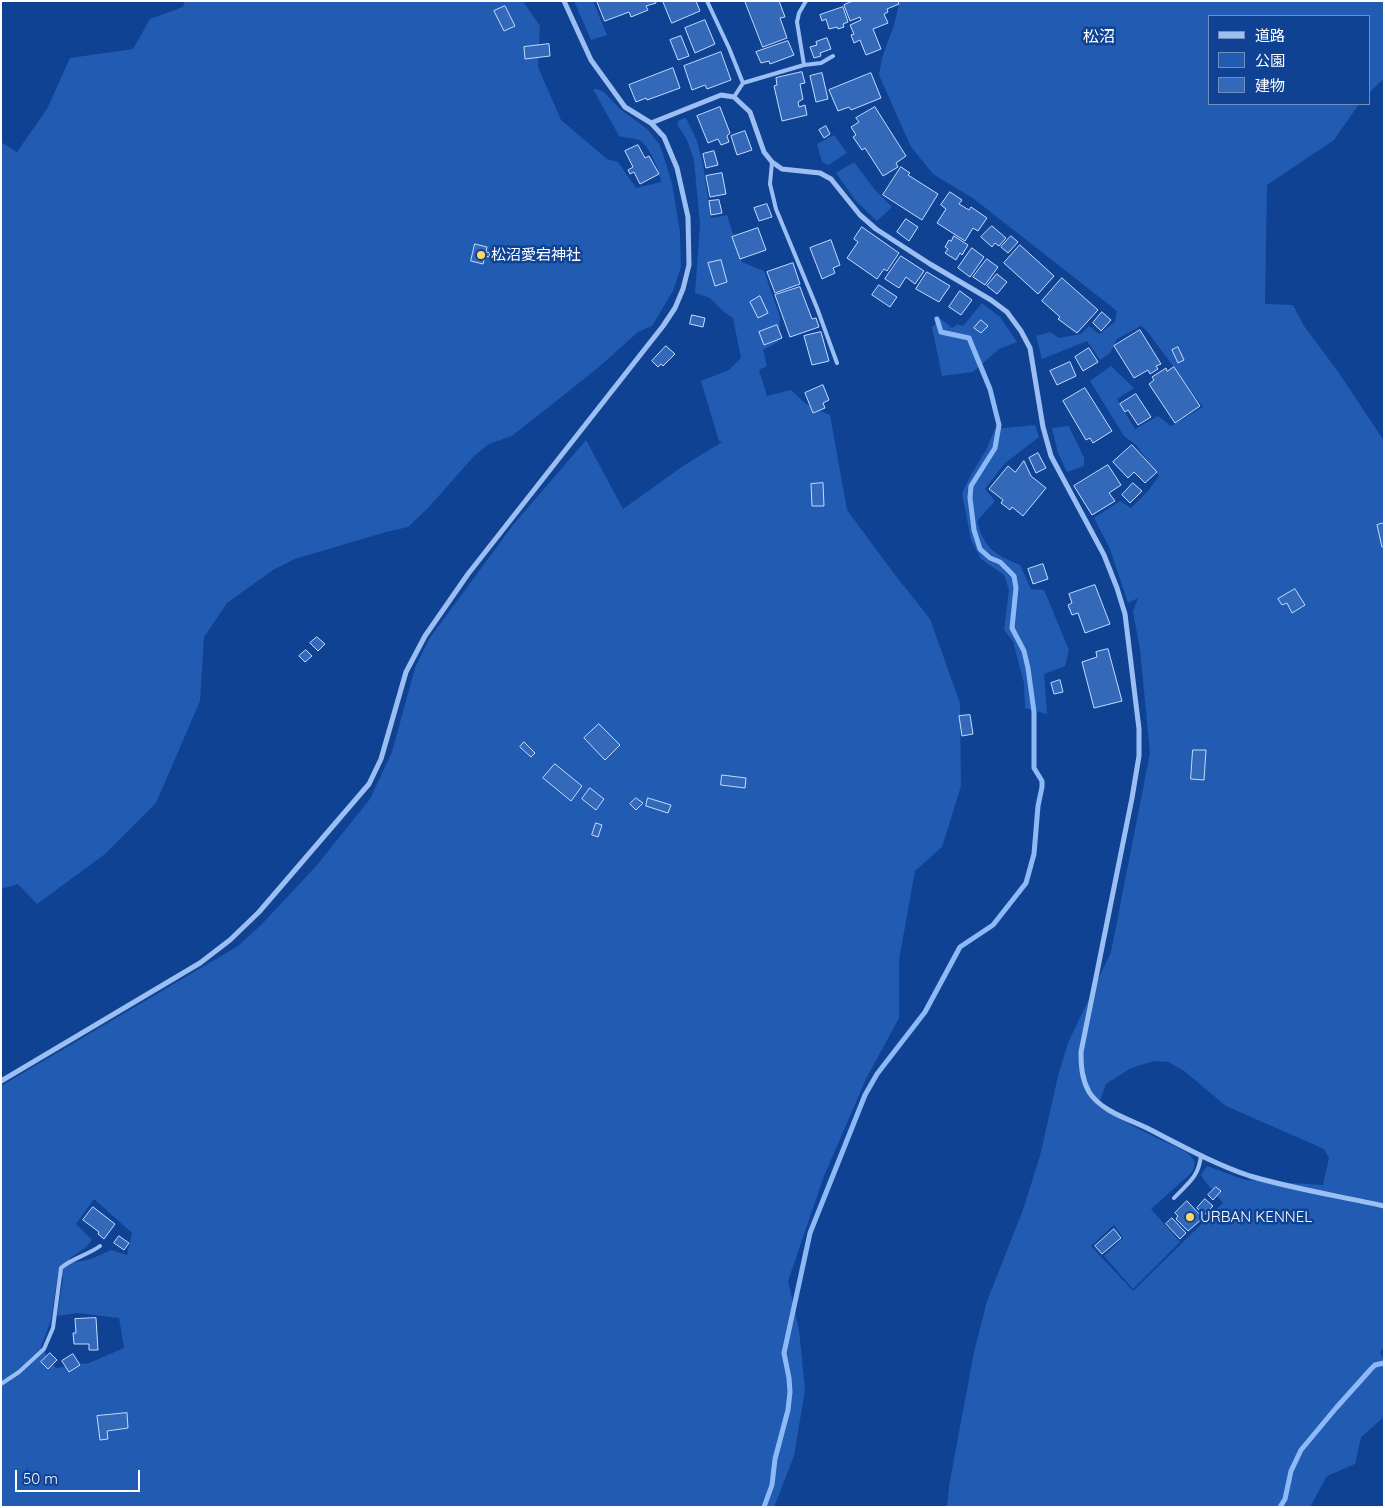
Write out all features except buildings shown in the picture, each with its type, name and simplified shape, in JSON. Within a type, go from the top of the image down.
[{"type":"street","points":[[1,1081],[200,963],[230,940],[259,912],[369,784],[381,758],[406,672],[426,636],[468,574],[663,326],[674,308],[683,289],[689,265],[688,217],[677,168],[664,137],[650,123],[626,107],[591,60],[564,1]]},
{"type":"street","points":[[650,123],[721,95],[734,97],[750,112],[764,152],[772,162],[782,169],[820,173],[830,179],[860,215],[876,229],[930,264],[992,300],[1007,312],[1021,331],[1030,348],[1043,427],[1051,456],[1104,555],[1125,614],[1138,729],[1139,756],[1081,1052],[1081,1072],[1090,1093],[1100,1104],[1120,1116],[1201,1155],[1250,1175],[1384,1206]]},
{"type":"lane","points":[[707,1],[743,84]]},
{"type":"lane","points":[[804,65],[797,22],[799,13],[806,1]]},
{"type":"lane","points":[[734,97],[743,84],[804,65],[821,63],[833,56]]},
{"type":"lane","points":[[772,162],[770,184],[776,209],[817,308],[837,363]]},
{"type":"lane","points":[[1174,1198],[1196,1175],[1200,1166],[1201,1155]]},
{"type":"lane","points":[[1,1384],[44,1349],[53,1328],[61,1268],[67,1263],[91,1253],[100,1246]]},
{"type":"green space","points":[[185,1],[523,1],[540,26],[538,67],[561,120],[607,159],[618,162],[636,188],[661,182],[659,172],[647,147],[643,143],[639,140],[619,136],[593,89],[604,92],[620,109],[647,129],[660,145],[672,183],[680,232],[681,267],[673,291],[652,326],[638,332],[599,367],[512,436],[489,444],[474,456],[429,507],[408,527],[295,559],[273,570],[227,603],[204,637],[200,701],[156,803],[105,854],[37,904],[18,884],[1,889],[1,142],[17,152],[47,109],[70,58],[133,49],[150,19],[183,7]]},
{"type":"green space","points":[[574,1],[593,1],[607,35],[591,40]]},
{"type":"green space","points":[[900,1],[1384,1],[1384,78],[1370,92],[1370,15],[1208,15],[1208,105],[1358,105],[1334,140],[1267,185],[1265,304],[1293,305],[1304,326],[1339,373],[1384,441],[1384,1348],[1380,1352],[1384,1362],[1384,1417],[1361,1437],[1355,1464],[1327,1476],[1310,1507],[947,1507],[949,1486],[974,1352],[987,1301],[1023,1210],[1040,1156],[1058,1076],[1068,1043],[1111,952],[1150,753],[1140,649],[1133,612],[1138,598],[1128,603],[1110,549],[1094,518],[1120,501],[1131,508],[1148,491],[1159,476],[1136,445],[1124,436],[1090,381],[1111,366],[1134,388],[1117,399],[1135,429],[1158,416],[1171,426],[1203,407],[1147,331],[1141,326],[1117,339],[1110,353],[1100,360],[1087,341],[1042,359],[1036,336],[1050,332],[1059,338],[1081,334],[1089,326],[1099,334],[1115,322],[1117,311],[974,199],[933,174],[911,147],[879,75],[882,58],[894,25]],"holes":[[[1154,1061],[1168,1062],[1183,1070],[1226,1106],[1324,1149],[1329,1158],[1323,1185],[1245,1180],[1207,1166],[1201,1175],[1223,1203],[1133,1291],[1091,1246],[1114,1225],[1123,1238],[1104,1256],[1133,1289],[1180,1242],[1151,1209],[1188,1176],[1195,1164],[1186,1152],[1098,1106],[1106,1084],[1131,1068]]]},
{"type":"green space","points":[[686,118],[697,141],[703,165],[711,218],[727,215],[742,262],[764,271],[780,317],[778,342],[763,350],[767,366],[759,370],[767,396],[791,390],[806,404],[830,415],[847,510],[930,619],[960,703],[961,786],[942,847],[915,871],[899,960],[899,1018],[866,1079],[824,1176],[788,1281],[799,1330],[805,1390],[794,1456],[774,1507],[1,1507],[1,1086],[238,946],[261,925],[317,865],[370,799],[392,752],[415,668],[429,639],[513,525],[586,440],[623,509],[683,466],[722,442],[719,441],[701,381],[729,370],[741,358],[733,318],[710,298],[695,293],[700,225],[694,160],[687,140],[677,124],[679,120]],"holes":[[[94,1199],[132,1233],[127,1255],[111,1250],[91,1259],[72,1263],[70,1258],[84,1249],[92,1240],[76,1224]],[[58,1274],[63,1278],[57,1316],[77,1313],[119,1318],[124,1348],[89,1363],[56,1368],[41,1347],[51,1320]]]},
{"type":"green space","points":[[834,135],[847,153],[828,165],[822,162],[817,144]]},
{"type":"green space","points":[[854,162],[875,190],[892,207],[877,221],[855,200],[836,173]]},
{"type":"green space","points":[[982,303],[1000,317],[1017,342],[999,349],[973,372],[942,376],[932,327],[941,319],[952,328],[957,324],[963,326]]},
{"type":"green space","points":[[1035,425],[1039,437],[1004,464],[985,489],[995,501],[977,521],[987,544],[997,554],[1020,565],[1031,589],[1044,590],[1069,650],[1065,666],[1044,674],[1047,714],[1025,708],[1024,683],[1013,641],[1004,630],[1009,590],[1004,575],[981,559],[971,540],[962,493],[986,450],[995,429]]},
{"type":"green space","points":[[1069,426],[1084,458],[1084,466],[1067,472],[1058,453],[1052,428]]},
{"type":"waterway","points":[[764,1507],[772,1485],[775,1459],[788,1410],[790,1392],[784,1353],[810,1233],[865,1095],[877,1074],[925,1012],[960,947],[993,925],[1026,883],[1034,854],[1042,781],[1034,768],[1034,712],[1028,668],[1024,651],[1012,628],[1016,588],[1014,576],[1000,562],[990,558],[980,549],[974,530],[970,498],[971,486],[995,448],[999,425],[990,389],[969,338],[941,332],[937,319]]},
{"type":"waterway","points":[[1280,1507],[1285,1499],[1291,1471],[1301,1450],[1371,1369],[1375,1365],[1384,1363]]},
{"type":"place","name":"松沼愛宕神社","points":[[481,255]]},
{"type":"place","name":"URBAN KENNEL","points":[[1190,1217]]},
{"type":"district","name":"松沼","points":[[1099,37]]}]
